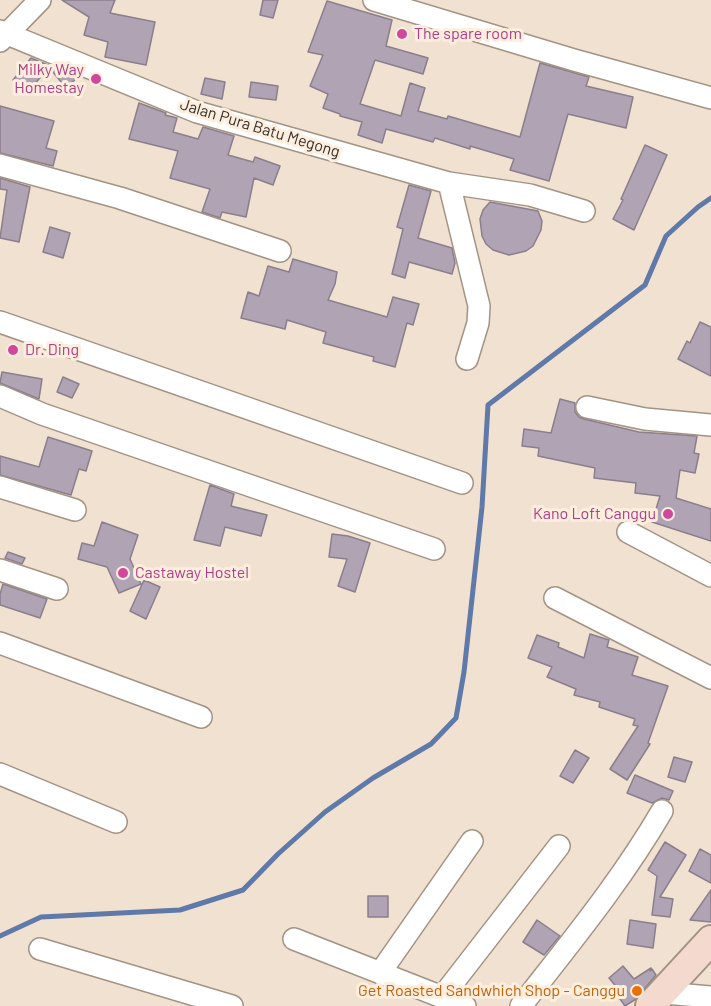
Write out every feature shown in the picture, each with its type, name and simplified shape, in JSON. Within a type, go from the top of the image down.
[{"type":"street","points":[[3,35],[40,0]]},
{"type":"street","points":[[374,0],[711,98]]},
{"type":"street","name":"Jalan Pura Batu Megong","points":[[3,35],[197,112],[449,183],[530,195],[584,211]]},
{"type":"street","points":[[0,165],[120,198],[280,251]]},
{"type":"street","points":[[449,183],[479,306],[478,323],[467,359]]},
{"type":"street","points":[[0,322],[462,483]]},
{"type":"street","points":[[0,396],[42,414],[434,549]]},
{"type":"street","points":[[587,408],[645,418],[711,425]]},
{"type":"street","points":[[0,487],[75,510]]},
{"type":"street","points":[[628,532],[711,576]]},
{"type":"street","points":[[0,570],[57,590]]},
{"type":"street","points":[[555,598],[711,678]]},
{"type":"street","points":[[0,643],[201,717]]},
{"type":"street","points":[[0,774],[116,822]]},
{"type":"street","points":[[520,1006],[599,904],[662,811]]},
{"type":"street","points":[[380,973],[472,841]]},
{"type":"street","points":[[442,997],[559,846]]},
{"type":"street","points":[[294,939],[465,1006]]},
{"type":"street","points":[[657,1000],[711,940]]},
{"type":"street","points":[[40,949],[232,1006]]},
{"type":"street","points":[[657,1000],[711,997]]},
{"type":"building","points":[[62,0],[115,0],[110,13],[155,22],[146,65],[105,57],[108,42],[84,35],[89,17]]},
{"type":"building","points":[[263,0],[278,0],[273,18],[260,15]]},
{"type":"building","points":[[327,1],[392,20],[386,46],[428,58],[423,74],[375,60],[360,104],[401,116],[410,83],[425,88],[418,111],[447,119],[448,116],[520,137],[540,63],[589,77],[586,86],[633,97],[626,128],[568,114],[549,181],[510,170],[514,159],[470,146],[470,149],[435,138],[433,142],[386,129],[382,143],[358,135],[362,122],[323,108],[328,94],[310,86],[323,55],[308,52]]},
{"type":"building","points":[[31,58],[50,66],[28,92],[13,80]]},
{"type":"building","points":[[57,68],[78,77],[66,88],[53,72]]},
{"type":"building","points":[[205,78],[225,82],[222,99],[201,94]]},
{"type":"building","points":[[251,82],[278,86],[276,100],[249,97]]},
{"type":"building","points":[[139,103],[177,118],[173,132],[198,139],[203,127],[234,136],[228,155],[253,162],[255,157],[280,166],[273,185],[254,178],[246,217],[222,212],[220,218],[202,212],[210,189],[170,178],[178,151],[129,139]]},
{"type":"building","points":[[0,106],[54,121],[46,148],[57,151],[53,166],[0,153]]},
{"type":"building","points":[[645,145],[667,155],[634,230],[613,219]]},
{"type":"building","points":[[0,178],[30,187],[19,242],[0,238],[7,190],[0,189]]},
{"type":"building","points":[[409,185],[431,191],[418,238],[452,248],[455,263],[452,274],[409,262],[405,278],[392,274],[403,229],[397,227]]},
{"type":"building","points":[[490,202],[538,211],[542,221],[541,230],[533,246],[526,251],[509,255],[493,250],[486,244],[482,236],[480,219],[483,210]]},
{"type":"building","points":[[50,227],[70,233],[63,258],[43,252]]},
{"type":"building","points":[[293,259],[337,272],[328,300],[387,317],[393,297],[419,304],[413,325],[407,323],[395,367],[373,361],[374,357],[323,343],[326,332],[287,320],[285,329],[241,318],[248,292],[259,296],[268,266],[289,272]]},
{"type":"building","points":[[700,322],[711,327],[711,376],[678,359],[687,341],[690,343]]},
{"type":"building","points":[[2,372],[42,379],[39,399],[0,383]]},
{"type":"building","points":[[63,377],[79,384],[72,398],[57,392]]},
{"type":"building","points":[[560,399],[575,403],[575,412],[584,419],[639,432],[697,436],[694,453],[699,454],[695,473],[680,470],[676,498],[711,509],[711,541],[652,522],[660,496],[635,493],[636,483],[594,478],[595,468],[538,456],[539,448],[522,446],[524,429],[551,433]]},
{"type":"building","points":[[48,437],[92,451],[86,471],[79,469],[71,495],[0,475],[0,456],[39,467]]},
{"type":"building","points":[[210,485],[234,494],[231,506],[267,515],[261,536],[225,527],[220,546],[194,540]]},
{"type":"building","points":[[102,522],[138,535],[130,559],[141,584],[119,593],[107,567],[78,559],[82,543],[94,546]]},
{"type":"building","points":[[332,534],[370,543],[355,592],[338,586],[347,559],[329,557]]},
{"type":"building","points":[[8,552],[25,558],[22,564],[5,558]]},
{"type":"building","points":[[144,580],[160,587],[146,619],[130,611]]},
{"type":"building","points":[[3,584],[47,599],[40,618],[0,605]]},
{"type":"building","points":[[590,634],[609,640],[607,647],[638,657],[632,675],[668,686],[648,743],[650,744],[627,780],[610,769],[638,726],[633,725],[635,719],[599,707],[600,702],[574,695],[576,689],[547,677],[552,667],[528,658],[537,635],[559,643],[558,647],[584,658]]},
{"type":"building","points":[[575,750],[589,758],[573,783],[560,776]]},
{"type":"building","points":[[674,757],[692,762],[685,782],[668,777]]},
{"type":"building","points":[[635,775],[673,791],[669,800],[662,798],[652,803],[627,793]]},
{"type":"building","points":[[665,842],[686,855],[660,897],[673,899],[670,917],[652,915],[657,876],[648,870]]},
{"type":"building","points":[[700,849],[711,855],[711,883],[689,871]]},
{"type":"building","points":[[711,890],[711,922],[690,920]]},
{"type":"building","points":[[368,896],[388,896],[388,917],[368,917]]},
{"type":"building","points":[[537,920],[560,936],[544,955],[523,942]]},
{"type":"building","points":[[630,920],[656,924],[653,948],[627,944]]},
{"type":"building","points":[[623,966],[634,979],[651,968],[650,971],[652,969],[656,975],[636,999],[625,1006],[615,992],[619,990],[609,978]]},
{"type":"waterway","points":[[0,936],[41,917],[180,910],[243,890],[278,854],[325,812],[373,778],[431,744],[456,718],[464,672],[482,507],[488,405],[645,285],[666,236],[711,198]]},
{"type":"place","name":"The spare room","points":[[402,34]]},
{"type":"place","name":"Milky Way Homestay","points":[[96,79]]},
{"type":"place","name":"Dr. Ding","points":[[13,350]]},
{"type":"place","name":"Kano Loft Canggu","points":[[668,514]]},
{"type":"place","name":"Castaway Hostel","points":[[123,573]]},
{"type":"place","name":"Get Roasted Sandwhich Shop - Canggu","points":[[637,991]]}]
